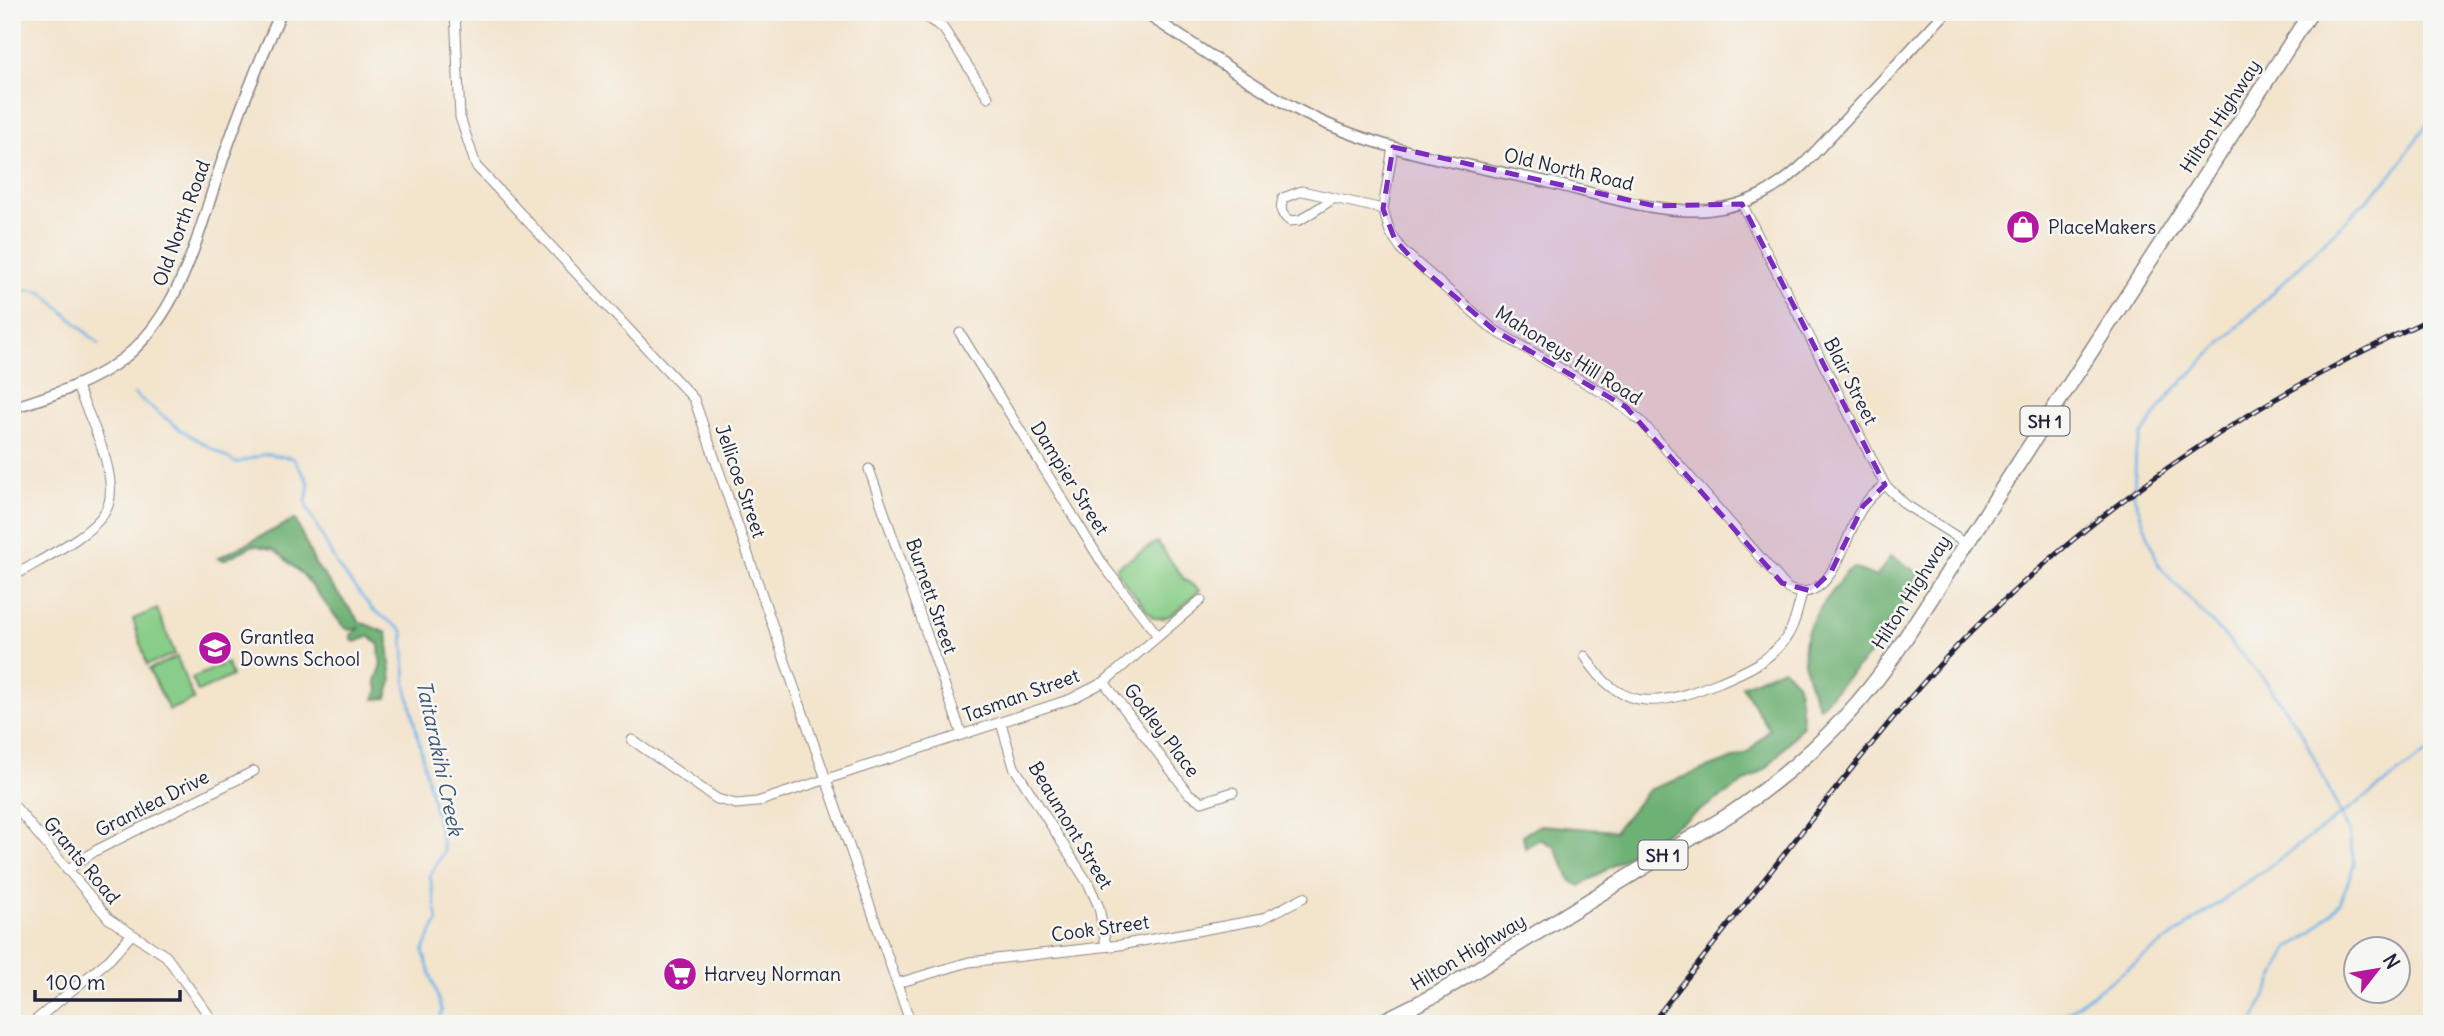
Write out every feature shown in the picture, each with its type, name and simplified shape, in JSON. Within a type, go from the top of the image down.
[{"type":"highway","name":"Hilton Highway","points":[[1377,1024],[1437,995],[1732,813],[1779,780],[1823,742],[1862,701],[2311,12]]},
{"type":"street","name":"Old North Road","points":[[12,408],[109,369],[135,348],[157,324],[174,296],[227,146],[281,12]]},
{"type":"street","name":"Jellicoe Street","points":[[455,12],[460,117],[476,166],[694,399],[911,1024]]},
{"type":"street","points":[[918,12],[943,28],[988,97]]},
{"type":"street","name":"Old North Road","points":[[1143,12],[1297,110],[1393,147],[1654,206],[1688,211],[1742,204],[1772,190],[1793,174],[1947,12]]},
{"type":"street","points":[[1333,198],[1300,220],[1290,221],[1283,216],[1280,207],[1283,198],[1302,191],[1383,209],[1393,147]]},
{"type":"street","name":"Blair Street","points":[[1742,204],[1885,485],[1906,505],[1965,542]]},
{"type":"street","name":"Mahoneys Hill Road","points":[[1383,209],[1395,240],[1418,265],[1494,330],[1610,397],[1633,414],[1725,515],[1782,583],[1802,593]]},
{"type":"street","name":"Dampier Street","points":[[960,333],[1104,566],[1158,636]]},
{"type":"street","points":[[12,577],[85,532],[106,512],[111,493],[110,471],[76,384]]},
{"type":"street","name":"Burnett Street","points":[[869,469],[962,735]]},
{"type":"street","points":[[1585,656],[1599,677],[1614,690],[1633,699],[1668,701],[1763,662],[1788,635],[1802,593],[1811,591],[1825,580],[1863,506],[1885,485]]},
{"type":"street","name":"Tasman Street","points":[[632,740],[718,799],[736,804],[757,802],[1059,704],[1104,682],[1201,600]]},
{"type":"street","name":"Godley Place","points":[[1104,682],[1189,794],[1202,802],[1234,792]]},
{"type":"street","name":"Beaumont Street","points":[[1000,723],[1014,767],[1090,885],[1099,907],[1106,946]]},
{"type":"street","name":"Grantlea Drive","points":[[67,870],[88,856],[254,771]]},
{"type":"street","name":"Grants Road","points":[[12,803],[109,919],[166,956],[215,1024]]},
{"type":"street","name":"Cook Street","points":[[898,983],[969,962],[1106,946],[1262,919],[1304,897]]},
{"type":"street","points":[[31,1024],[110,959],[132,934]]},
{"type":"highlighted area","points":[[1393,147],[1655,206],[1742,204],[1885,485],[1863,506],[1831,572],[1811,591],[1782,583],[1626,407],[1494,330],[1418,265],[1395,240],[1383,209]]},
{"type":"green space","points":[[295,519],[315,564],[360,622],[387,633],[392,682],[387,698],[374,699],[378,690],[376,680],[381,668],[379,645],[369,636],[356,642],[351,640],[351,635],[359,628],[349,630],[343,626],[304,576],[275,550],[254,545],[224,560],[218,558]]},
{"type":"green space","points":[[1157,542],[1184,579],[1200,590],[1178,610],[1159,618],[1152,617],[1116,571],[1117,567]]},
{"type":"green space","points":[[1891,556],[1920,574],[1878,646],[1819,707],[1806,673],[1804,659],[1804,646],[1812,621],[1847,572],[1854,568],[1876,577]]},
{"type":"green space","points":[[157,609],[175,654],[147,665],[133,619]]},
{"type":"green space","points":[[177,657],[194,700],[169,710],[149,669]]},
{"type":"green space","points":[[227,663],[232,676],[198,692],[192,678]]},
{"type":"green space","points":[[1783,668],[1798,684],[1803,725],[1767,768],[1580,886],[1571,881],[1555,847],[1540,839],[1525,848],[1523,835],[1540,825],[1615,831],[1648,790],[1748,753],[1769,729],[1742,686]]},
{"type":"waterway","points":[[2252,1024],[2288,949],[2312,933],[2340,903],[2354,865],[2349,831],[2302,733],[2265,680],[2159,566],[2134,496],[2136,450],[2141,436],[2171,393],[2392,175],[2432,116]]},
{"type":"waterway","name":"Taitarakihi Creek","points":[[12,288],[42,292],[99,344]]},
{"type":"waterway","name":"Taitarakihi Creek","points":[[134,394],[181,430],[236,463],[265,454],[293,458],[309,483],[306,505],[337,565],[372,609],[403,631],[406,685],[444,851],[430,876],[438,920],[423,951],[442,1011],[437,1024]]},
{"type":"waterway","points":[[2051,1024],[2432,749]]},
{"type":"railway","points":[[1651,1024],[1903,706],[1962,641],[2014,591],[2068,544],[2182,458],[2303,383],[2432,318]]},
{"type":"place","name":"PlaceMakers","points":[[2023,227]]},
{"type":"place","name":"Grantlea Downs School","points":[[215,648]]},
{"type":"place","name":"Harvey Norman","points":[[680,974]]}]
